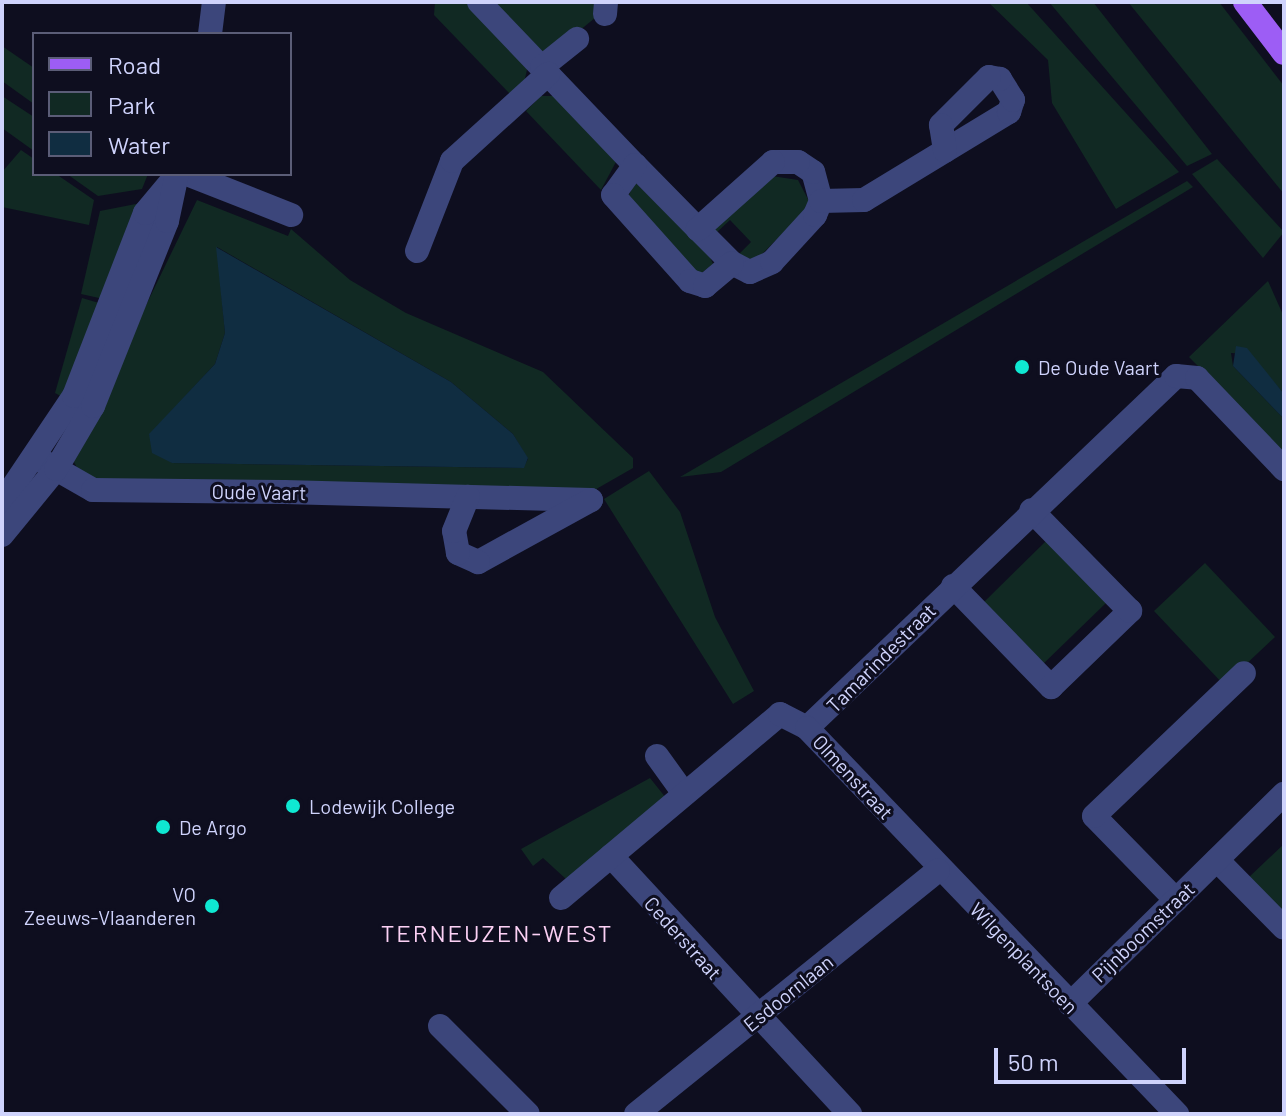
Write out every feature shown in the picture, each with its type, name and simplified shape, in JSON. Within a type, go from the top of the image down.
[{"type":"main road","points":[[1245,2],[1284,53]]},
{"type":"street","points":[[210,32],[214,2]]},
{"type":"street","points":[[479,2],[732,263],[750,272],[772,262],[821,201],[864,200],[945,151]]},
{"type":"street","points":[[417,251],[452,161],[577,39]]},
{"type":"street","points":[[698,229],[773,162],[798,162],[813,172],[821,201]]},
{"type":"street","points":[[635,165],[613,195],[690,281],[705,286],[732,263]]},
{"type":"street","points":[[2,535],[47,463],[93,406],[167,221],[179,176]]},
{"type":"street","points":[[185,176],[291,215]]},
{"type":"street","name":"Tamarindestraat","points":[[807,728],[1031,510],[1181,374],[1197,378],[1284,469]]},
{"type":"street","points":[[2,503],[47,463]]},
{"type":"street","name":"Oude Vaart","points":[[47,463],[93,490],[468,497],[591,500],[478,562],[458,553],[454,531],[468,497]]},
{"type":"street","name":"Tamarindestraat","points":[[953,586],[1051,687],[1119,622],[1130,611],[1031,510]]},
{"type":"street","points":[[1176,900],[1094,816],[1244,673]]},
{"type":"street","name":"Olmenstraat","points":[[561,898],[683,792],[780,714],[807,728],[938,870]]},
{"type":"street","points":[[657,756],[683,792]]},
{"type":"street","name":"Pijnboomstraat","points":[[1070,1004],[1284,794]]},
{"type":"street","name":"Cederstraat","points":[[611,856],[756,1020],[850,1114]]},
{"type":"street","points":[[1217,860],[1284,928]]},
{"type":"street","name":"Wilgenplantsoen","points":[[938,870],[1177,1114]]},
{"type":"street","name":"Esdoornlaan","points":[[636,1114],[938,870]]},
{"type":"street","points":[[440,1026],[528,1114]]},
{"type":"green space","points":[[435,2],[467,2],[528,65],[524,83],[510,94],[434,15]]},
{"type":"green space","points":[[494,2],[601,2],[601,13],[546,58]]},
{"type":"green space","points":[[988,2],[1026,2],[1179,172],[1116,209],[1052,103],[1048,60]]},
{"type":"green space","points":[[1049,2],[1093,2],[1212,154],[1187,166]]},
{"type":"green space","points":[[1128,2],[1219,2],[1284,86],[1284,194]]},
{"type":"green space","points":[[2,46],[32,67],[32,103],[2,81]]},
{"type":"green space","points":[[2,96],[32,116],[32,150],[2,128]]},
{"type":"green space","points":[[541,96],[554,96],[617,160],[601,190],[526,111]]},
{"type":"green space","points":[[21,150],[32,158],[32,176],[59,176],[94,200],[89,225],[2,207],[2,172]]},
{"type":"green space","points":[[1217,159],[1284,232],[1263,258],[1192,174]]},
{"type":"green space","points":[[70,176],[147,176],[142,189],[98,196]]},
{"type":"green space","points":[[772,176],[798,180],[811,205],[756,260],[737,256],[751,242],[730,220],[716,233],[715,225]]},
{"type":"green space","points":[[1187,181],[1193,187],[721,472],[680,477]]},
{"type":"green space","points":[[635,182],[710,257],[713,264],[699,275],[627,199]]},
{"type":"green space","points":[[197,200],[288,236],[291,229],[350,280],[406,313],[543,372],[633,458],[633,468],[591,492],[93,483],[81,476],[72,458]],"holes":[[[217,247],[451,382],[513,434],[528,459],[523,468],[172,463],[149,435],[215,364],[225,333]]]},
{"type":"green space","points":[[146,202],[108,300],[81,294],[100,211]]},
{"type":"green space","points":[[1268,281],[1284,317],[1284,394],[1250,354],[1231,353],[1233,366],[1284,419],[1284,453],[1189,357]]},
{"type":"green space","points":[[82,298],[106,305],[68,400],[55,393]]},
{"type":"green space","points":[[649,471],[680,512],[715,617],[754,691],[733,704],[604,499]]},
{"type":"green space","points":[[1046,541],[1106,603],[1041,666],[981,605]]},
{"type":"green space","points":[[1205,563],[1275,637],[1224,685],[1154,611]]},
{"type":"green space","points":[[650,778],[666,798],[566,879],[543,858],[533,866],[521,849]]},
{"type":"green space","points":[[1284,844],[1284,918],[1247,879]]},
{"type":"water","points":[[216,247],[451,382],[513,434],[528,458],[524,468],[172,463],[152,453],[149,434],[215,364],[225,333]]},
{"type":"water","points":[[1236,346],[1247,348],[1284,394],[1284,419],[1233,366]]},
{"type":"place","name":"De Oude Vaart","points":[[1022,367]]},
{"type":"place","name":"Lodewijk College","points":[[293,806]]},
{"type":"place","name":"De Argo","points":[[163,827]]},
{"type":"place","name":"VO Zeeuws-Vlaanderen","points":[[212,906]]},
{"type":"district","name":"TERNEUZEN-WEST","points":[[497,933]]}]
